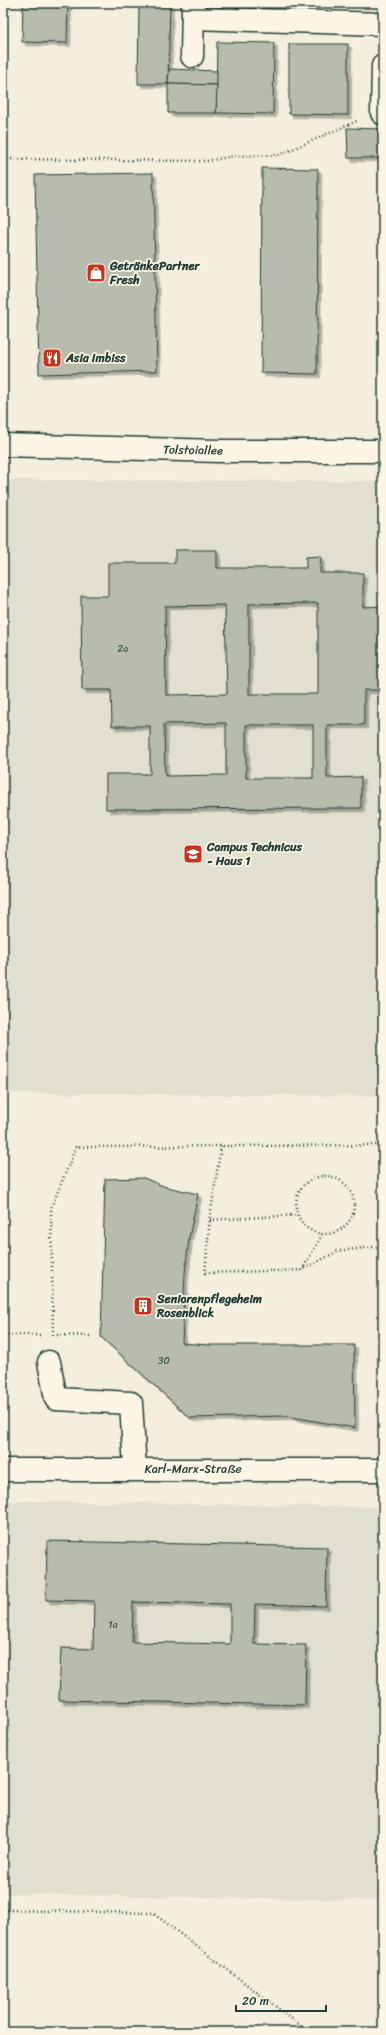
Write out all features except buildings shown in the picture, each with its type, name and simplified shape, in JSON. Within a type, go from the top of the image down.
[{"type":"street","points":[[192,56],[193,11],[383,24]]},
{"type":"street","points":[[382,112],[383,66]]},
{"type":"street","name":"Tolstoiallee","points":[[3,445],[219,451],[383,451]]},
{"type":"street","points":[[49,1362],[56,1399],[131,1403],[135,1469]]},
{"type":"street","name":"Karl-Marx-Straße","points":[[3,1470],[383,1470]]},
{"type":"path","points":[[3,159],[207,161],[234,156],[279,156],[345,125],[382,112]]},
{"type":"path","points":[[53,1335],[51,1208],[76,1147],[383,1145]]},
{"type":"path","points":[[221,1146],[209,1220],[205,1274],[302,1270],[338,1251],[383,1246]]},
{"type":"path","points":[[321,1176],[331,1176],[344,1183],[351,1191],[354,1200],[352,1218],[346,1226],[337,1232],[322,1235],[312,1232],[302,1224],[297,1215],[295,1206],[297,1196],[302,1187],[311,1179],[321,1176]]},
{"type":"path","points":[[209,1220],[297,1215]]},
{"type":"path","points":[[302,1270],[322,1235]]},
{"type":"path","points":[[3,1910],[153,1913],[309,2032]]},
{"type":"shaded area","name":"Campus Technicus - Haus 1","points":[[4,480],[383,481],[383,1096],[3,1093]]},
{"type":"shaded area","points":[[8,1501],[383,1507],[383,1900],[3,1894]]},
{"type":"place","name":"GetränkePartner Fresh","points":[[96,273]]},
{"type":"place","name":"Asia Imbiss","points":[[52,358]]},
{"type":"place","name":"Campus Technicus - Haus 1","points":[[193,854]]},
{"type":"place","name":"Seniorenpflegeheim Rosenblick","points":[[143,1306]]}]
